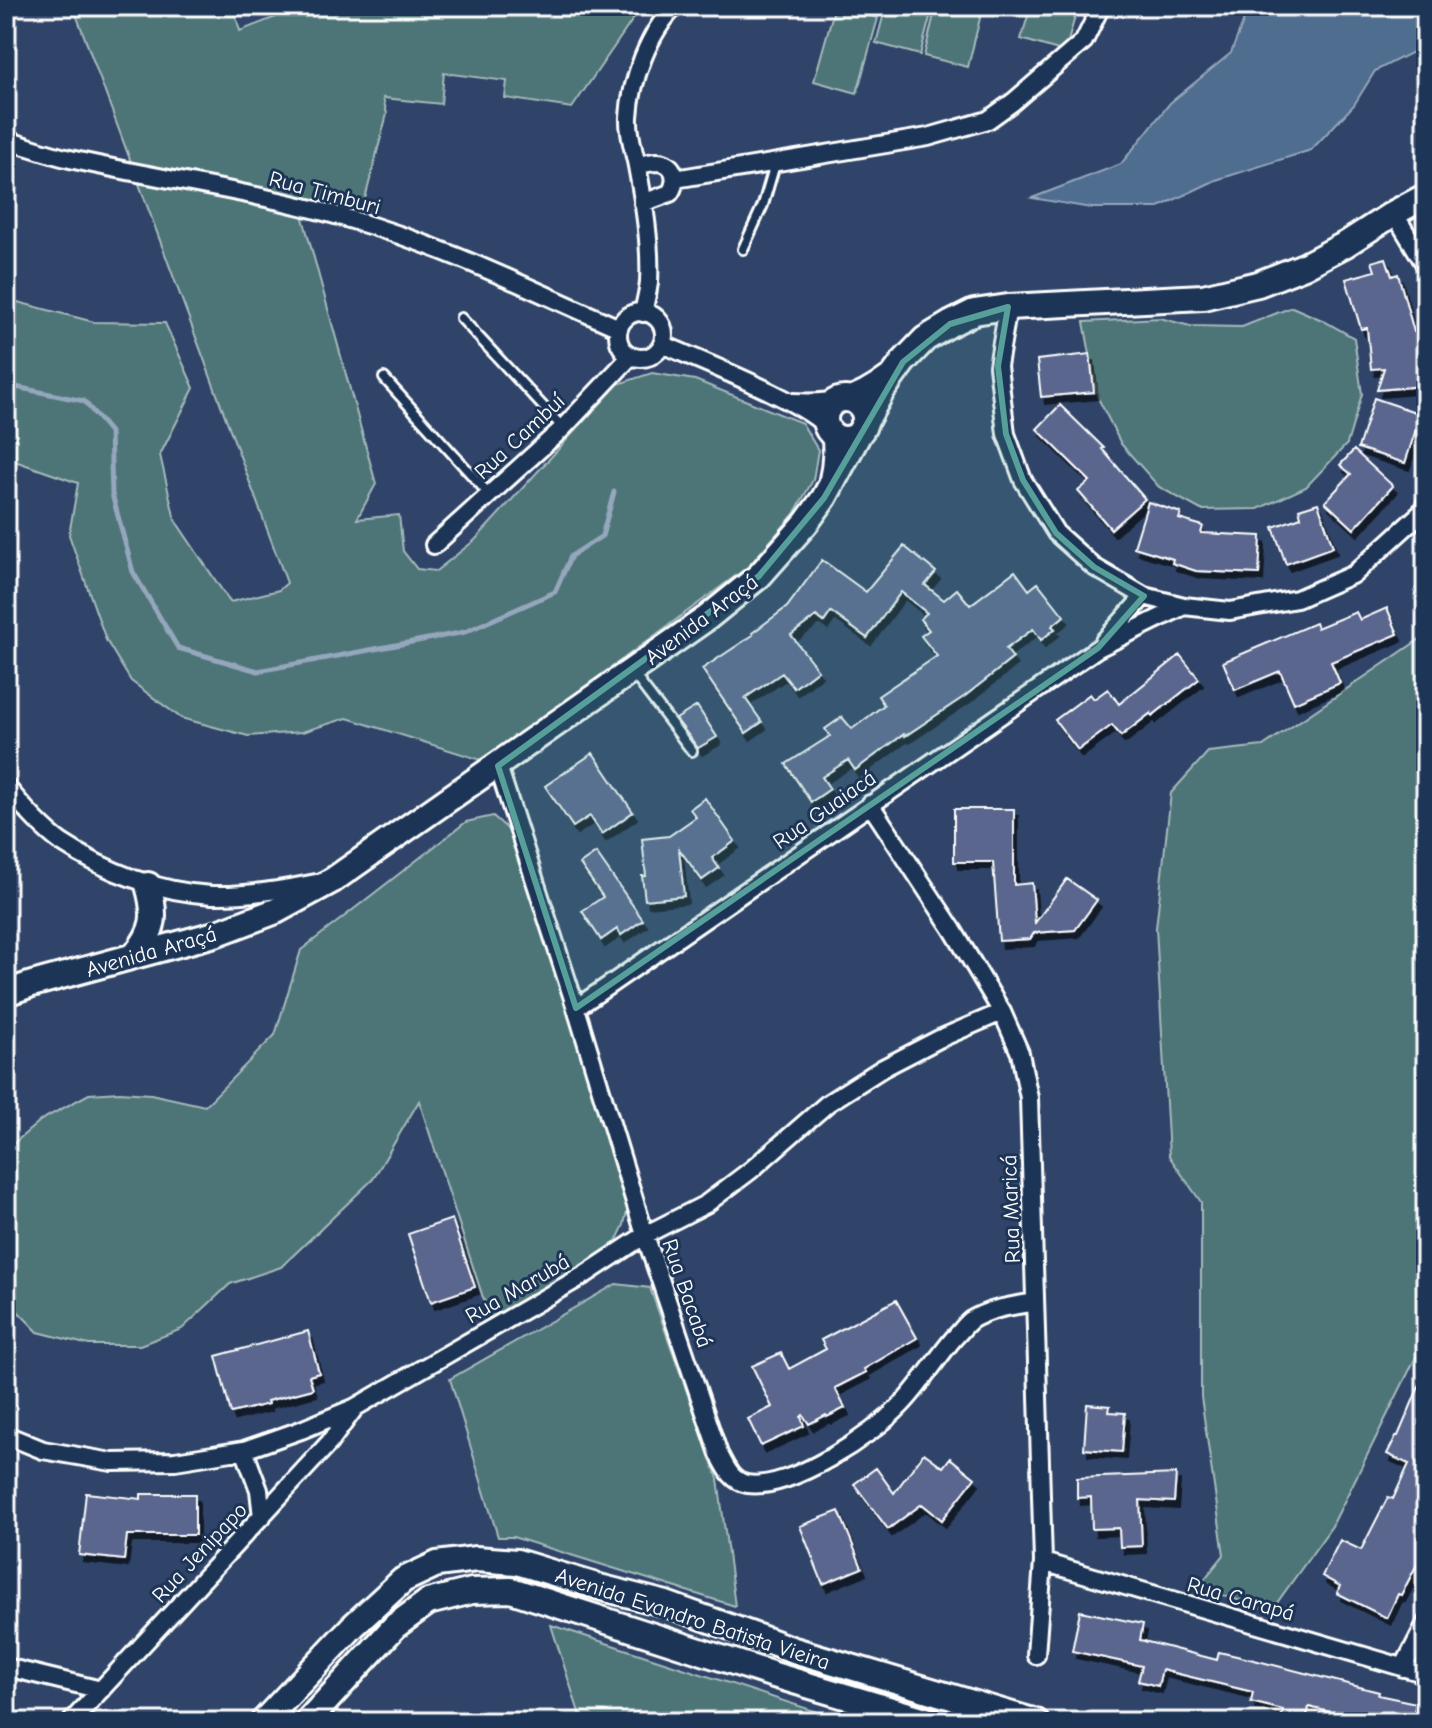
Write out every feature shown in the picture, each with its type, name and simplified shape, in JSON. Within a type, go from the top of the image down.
[{"type":"street","points":[[643,313],[649,285],[649,259],[629,119],[634,80],[647,48],[676,6]]},
{"type":"street","points":[[675,179],[928,137],[988,120],[1084,41],[1101,6]]},
{"type":"street","name":"Rua Timburi","points":[[6,140],[67,159],[259,197],[349,219],[428,244],[619,328]]},
{"type":"street","points":[[637,166],[663,163],[672,169],[675,179],[670,193],[643,203]]},
{"type":"street","name":"Avenida Araçá","points":[[6,993],[227,929],[276,911],[333,880],[707,618],[759,576],[806,523],[824,498],[882,391],[925,339],[950,324],[974,312],[1008,307],[1203,297],[1258,284],[1304,266],[1346,244],[1426,196]]},
{"type":"street","points":[[1394,213],[1426,266]]},
{"type":"street","points":[[1008,307],[998,366],[1006,434],[1023,480],[1056,533],[1094,567],[1144,596],[1184,606],[1230,611],[1297,599],[1354,574],[1424,509]]},
{"type":"street","points":[[643,313],[656,318],[664,337],[658,350],[645,358],[631,356],[618,341],[619,328],[628,316],[643,313]]},
{"type":"street","points":[[662,344],[792,401],[814,416],[833,435],[846,439],[858,435],[865,423],[863,412],[854,402],[792,401]]},
{"type":"street","name":"Rua Cambuí","points":[[434,545],[563,428],[631,356]]},
{"type":"street","points":[[824,498],[832,453],[827,411],[837,402],[877,382],[903,362]]},
{"type":"street","name":"Rua Guaiacá","points":[[1098,648],[1144,596]]},
{"type":"street","name":"Rua Guaiacá","points":[[576,1008],[1098,648],[1184,606]]},
{"type":"street","name":"Rua Bacabá","points":[[498,766],[645,1235],[719,1454],[730,1475],[745,1484],[768,1484],[808,1471],[853,1444],[901,1405],[969,1322],[996,1309],[1035,1302]]},
{"type":"street","points":[[6,786],[15,809],[60,841],[148,885],[212,895],[269,892],[333,880]]},
{"type":"street","name":"Rua Maricá","points":[[870,804],[953,930],[1002,1012],[1020,1053],[1029,1098],[1043,1562],[1036,1655]]},
{"type":"street","points":[[135,955],[147,940],[154,923],[154,905],[148,885]]},
{"type":"street","name":"Rua Marubá","points":[[6,1435],[43,1450],[112,1462],[175,1461],[244,1450],[354,1408],[586,1274],[645,1235],[706,1204],[751,1170],[828,1103],[883,1068],[1002,1012]]},
{"type":"street","name":"Rua Jenipapo","points":[[71,1722],[329,1443],[354,1408]]},
{"type":"street","points":[[244,1450],[259,1490],[262,1517]]},
{"type":"street","name":"Avenida Evandro Batista Vieira","points":[[263,1722],[353,1626],[403,1580],[437,1564],[476,1559],[517,1562],[672,1606],[794,1650],[1036,1722]]},
{"type":"street","name":"Rua Carapá","points":[[1043,1562],[1426,1674]]},
{"type":"street","name":"Avenida Evandro Batista Vieira","points":[[307,1722],[395,1626],[428,1602],[472,1591],[511,1590],[774,1675],[932,1722]]},
{"type":"street","points":[[662,1639],[672,1606]]},
{"type":"street","points":[[1403,1668],[1426,1623]]},
{"type":"street","points":[[6,1667],[101,1690]]},
{"type":"lane","points":[[743,249],[763,205],[775,162]]},
{"type":"lane","points":[[461,318],[563,428]]},
{"type":"lane","points":[[384,378],[489,494]]},
{"type":"lane","points":[[631,671],[692,751]]},
{"type":"highlighted area","points":[[1008,307],[998,366],[1006,434],[1023,480],[1056,533],[1094,567],[1144,596],[1098,648],[576,1008],[498,766],[759,576],[824,498],[903,362],[950,324]]},
{"type":"green space","points":[[73,6],[233,6],[240,31],[304,6],[642,6],[572,108],[505,98],[507,81],[444,73],[441,104],[383,98],[387,114],[359,222],[300,207],[376,484],[357,519],[399,515],[403,551],[417,569],[436,571],[475,540],[618,384],[652,373],[695,380],[802,423],[818,450],[813,480],[794,514],[749,566],[484,761],[347,718],[302,732],[248,736],[181,718],[131,681],[106,640],[69,535],[78,483],[6,458],[6,299],[94,322],[165,323],[194,388],[160,455],[175,520],[230,602],[279,590],[287,583]]},
{"type":"green space","points":[[835,6],[878,18],[857,93],[814,81]]},
{"type":"green space","points":[[886,6],[933,6],[920,55],[876,43]]},
{"type":"green space","points":[[936,6],[983,6],[968,67],[924,56]]},
{"type":"green space","points":[[1031,6],[1078,6],[1065,52],[1021,39]]},
{"type":"green space","points":[[1292,307],[1354,338],[1362,394],[1347,444],[1306,487],[1258,509],[1201,510],[1159,487],[1121,444],[1098,398],[1084,322],[1160,318],[1190,326],[1242,327]]},
{"type":"green space","points":[[1426,635],[1426,1337],[1332,1526],[1271,1611],[1198,1587],[1224,1555],[1201,1397],[1201,1202],[1169,1156],[1156,928],[1171,793],[1208,752],[1263,746]]},
{"type":"green space","points":[[493,816],[511,832],[629,1202],[624,1225],[614,1246],[490,1319],[419,1101],[373,1179],[281,1267],[230,1284],[182,1329],[140,1345],[89,1345],[38,1332],[6,1299],[6,1150],[41,1120],[89,1094],[151,1094],[205,1106],[275,1035],[301,950],[466,822]]},
{"type":"green space","points":[[616,1284],[650,1288],[718,1479],[735,1606],[513,1537],[498,1537],[450,1379]]},
{"type":"green space","points":[[551,1625],[848,1722],[582,1722]]},
{"type":"water","points":[[1247,6],[1426,6],[1426,52],[1418,49],[1375,71],[1354,105],[1311,150],[1216,180],[1157,208],[1091,208],[1032,198],[1121,164],[1170,103],[1231,53]]},
{"type":"building","points":[[1386,258],[1392,276],[1398,274],[1416,332],[1422,386],[1377,390],[1384,368],[1371,369],[1367,328],[1361,329],[1346,279],[1375,271],[1372,262]]},
{"type":"building","points":[[1090,354],[1094,392],[1041,397],[1037,360]]},
{"type":"building","points":[[1374,398],[1421,414],[1405,463],[1358,448]]},
{"type":"building","points":[[1060,405],[1104,448],[1145,499],[1111,529],[1078,491],[1090,481],[1037,429]]},
{"type":"building","points":[[1354,450],[1393,486],[1354,529],[1325,502],[1351,474],[1340,465]]},
{"type":"building","points":[[1148,502],[1181,513],[1179,519],[1203,526],[1201,533],[1261,536],[1259,574],[1196,571],[1172,563],[1173,559],[1134,547]]},
{"type":"building","points":[[1318,503],[1333,547],[1286,564],[1273,527],[1301,517],[1299,509]]},
{"type":"building","points":[[904,546],[936,572],[925,585],[944,600],[957,589],[970,605],[1015,571],[1029,590],[1038,583],[1064,616],[1052,626],[1055,629],[1041,640],[1033,629],[1006,649],[1013,658],[965,696],[904,734],[855,770],[848,760],[822,777],[830,789],[811,802],[786,764],[830,736],[825,729],[842,717],[852,729],[884,705],[878,696],[937,656],[921,636],[929,630],[920,619],[927,613],[901,592],[867,638],[831,612],[824,622],[816,616],[791,635],[818,670],[794,688],[782,673],[745,698],[762,722],[746,733],[702,669],[753,635],[787,607],[822,560],[866,592]]},
{"type":"building","points":[[1387,608],[1398,634],[1331,662],[1340,683],[1294,703],[1280,671],[1235,690],[1223,662],[1315,623],[1317,628],[1356,612],[1360,620]]},
{"type":"building","points":[[1180,655],[1199,679],[1121,736],[1112,725],[1078,750],[1055,720],[1090,694],[1094,699],[1108,689],[1119,704]]},
{"type":"building","points":[[697,706],[717,737],[698,748],[676,719]]},
{"type":"building","points":[[593,753],[633,812],[602,834],[590,816],[573,827],[545,786]]},
{"type":"building","points":[[705,798],[735,841],[712,858],[719,868],[702,880],[679,849],[684,896],[645,900],[642,839],[669,836],[696,817],[690,809]]},
{"type":"building","points":[[954,809],[1014,809],[1014,885],[1032,883],[1035,923],[1067,879],[1097,900],[1075,930],[1034,933],[1030,939],[999,941],[993,862],[954,862]]},
{"type":"building","points":[[596,853],[643,920],[621,935],[617,929],[601,940],[582,911],[603,897],[580,864]]},
{"type":"building","points":[[452,1219],[475,1287],[431,1302],[408,1234]]},
{"type":"building","points":[[896,1300],[917,1338],[864,1369],[866,1372],[835,1388],[845,1408],[809,1424],[803,1415],[804,1426],[761,1446],[748,1419],[772,1407],[752,1366],[781,1353],[789,1369],[826,1349],[821,1340]]},
{"type":"building","points":[[308,1331],[319,1373],[309,1376],[313,1389],[231,1413],[216,1356]]},
{"type":"building","points":[[1426,1370],[1426,1547],[1387,1618],[1337,1593],[1340,1586],[1322,1576],[1340,1540],[1361,1550],[1388,1497],[1393,1499],[1409,1464],[1387,1454]]},
{"type":"building","points":[[1087,1404],[1110,1406],[1109,1412],[1125,1413],[1122,1452],[1084,1449]]},
{"type":"building","points":[[924,1453],[943,1467],[950,1458],[975,1478],[942,1520],[922,1504],[888,1529],[854,1484],[876,1468],[894,1493]]},
{"type":"building","points":[[1176,1474],[1174,1502],[1140,1500],[1142,1546],[1120,1547],[1119,1528],[1092,1529],[1091,1497],[1077,1498],[1077,1478]]},
{"type":"building","points":[[86,1493],[141,1499],[141,1494],[195,1494],[195,1535],[127,1535],[124,1560],[79,1555]]},
{"type":"building","points":[[839,1511],[862,1568],[823,1584],[800,1526]]},
{"type":"building","points":[[1080,1611],[1143,1624],[1140,1640],[1217,1660],[1219,1652],[1416,1703],[1412,1722],[1341,1722],[1342,1715],[1309,1707],[1305,1722],[1280,1722],[1283,1710],[1251,1702],[1253,1692],[1162,1670],[1158,1686],[1138,1681],[1142,1666],[1072,1651]]},
{"type":"waterway","points":[[6,385],[84,401],[110,432],[112,494],[133,572],[178,648],[258,671],[465,632],[555,592],[571,556],[602,536],[614,492]]}]
